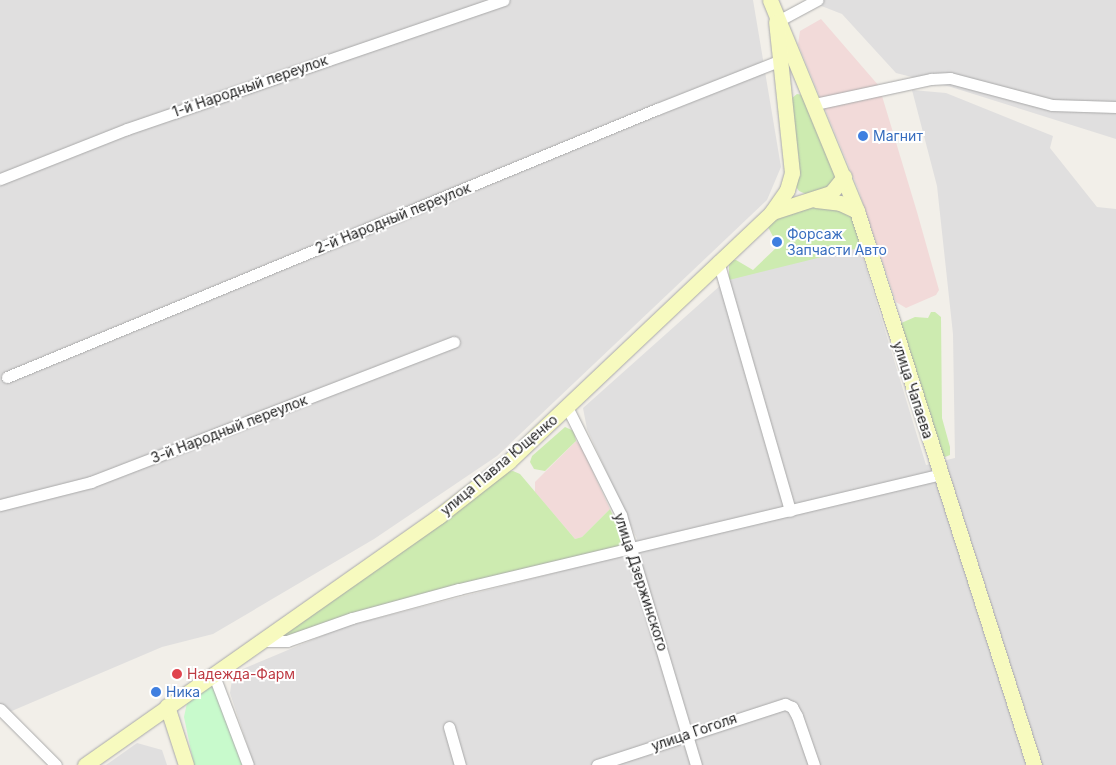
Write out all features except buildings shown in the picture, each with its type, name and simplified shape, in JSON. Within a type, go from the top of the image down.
[{"type":"street","name":"1-й Народный переулок","points":[[0,179],[127,129],[503,0]]},
{"type":"street","name":"улица Чапаева","points":[[770,0],[776,22],[808,87],[857,211],[1034,765]]},
{"type":"street","points":[[770,213],[787,190],[792,173],[776,22],[817,0]]},
{"type":"street","name":"2-й Народный переулок","points":[[7,378],[657,108],[779,62]]},
{"type":"street","points":[[815,104],[931,80],[950,78],[1052,105],[1116,107]]},
{"type":"street","points":[[784,97],[790,88],[797,85],[808,87]]},
{"type":"street","points":[[770,213],[791,204],[815,200],[832,193],[844,177]]},
{"type":"street","points":[[815,200],[840,203],[857,211]]},
{"type":"street","name":"улица Павла Ющенко","points":[[85,765],[258,641],[439,516],[508,462],[770,213]]},
{"type":"street","points":[[718,261],[790,511]]},
{"type":"street","name":"3-й Народный переулок","points":[[0,505],[91,482],[454,342]]},
{"type":"street","name":"улица Дзержинского","points":[[567,407],[621,515],[696,765]]},
{"type":"street","points":[[258,641],[287,641],[352,618],[632,547],[940,474]]},
{"type":"street","points":[[213,673],[248,765]]},
{"type":"street","name":"улица Гоголя","points":[[597,765],[774,705],[792,707],[814,765]]},
{"type":"street","points":[[167,706],[186,765]]},
{"type":"street","points":[[0,709],[56,765]]},
{"type":"street","points":[[449,727],[460,765]]},
{"type":"shaded area","points":[[0,0],[753,0],[781,167],[767,200],[497,456],[374,539],[213,634],[162,647],[0,716]]},
{"type":"shaded area","points":[[806,0],[1116,0],[1116,139],[951,87],[896,73],[842,14]]},
{"type":"shaded area","points":[[821,19],[879,86],[917,212],[939,290],[936,295],[906,308],[896,302],[859,191],[798,44],[800,31]]},
{"type":"shaded area","points":[[912,90],[946,93],[1053,136],[1050,148],[1097,207],[1116,209],[1116,765],[254,765],[230,693],[233,673],[343,627],[625,555],[637,539],[587,429],[583,408],[731,276],[855,244],[863,258],[926,465],[955,458],[953,334],[937,186]]},
{"type":"shaded area","points":[[576,441],[581,446],[610,509],[582,537],[575,539],[535,492],[535,482]]},
{"type":"shaded area","points":[[137,743],[162,750],[167,765],[106,765]]},
{"type":"green space","points":[[797,94],[803,95],[837,175],[834,184],[808,195],[799,191],[795,185],[799,160],[791,105],[792,98]]},
{"type":"green space","points":[[820,207],[852,213],[862,247],[729,280],[729,260],[736,260],[753,270],[778,246],[768,227],[771,221],[797,209]]},
{"type":"green space","points":[[931,312],[935,312],[941,317],[942,418],[950,447],[950,455],[945,457],[940,453],[899,324],[915,317],[928,318]]},
{"type":"green space","points":[[565,427],[574,431],[576,441],[545,471],[534,469],[530,462],[532,456]]},
{"type":"green space","points":[[513,471],[520,474],[575,539],[582,537],[610,509],[623,538],[619,547],[286,637],[283,634],[504,472]]},
{"type":"green space","points":[[210,685],[214,688],[245,765],[194,765],[184,717],[187,703]]},
{"type":"place","name":"Магнит","points":[[863,136]]},
{"type":"place","name":"Форсаж Запчасти Авто","points":[[777,242]]},
{"type":"place","name":"Надежда-Фарм","points":[[177,674]]},
{"type":"place","name":"Ника","points":[[156,692]]}]
